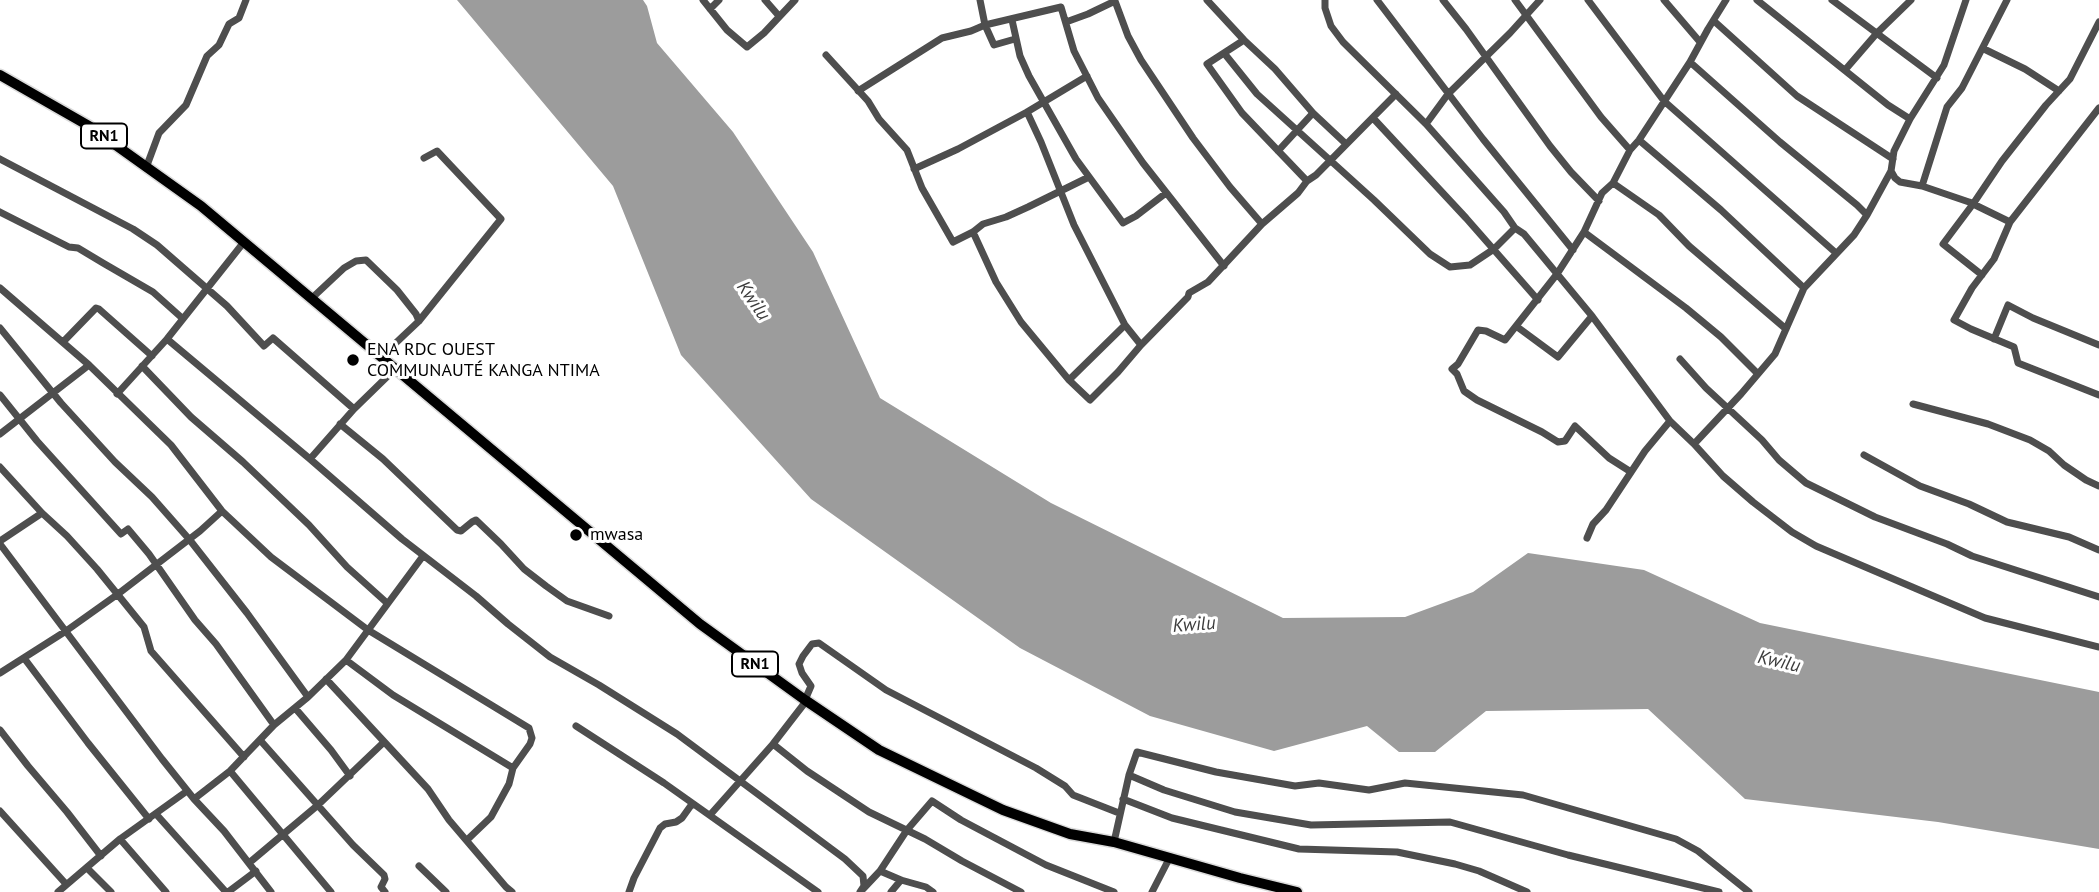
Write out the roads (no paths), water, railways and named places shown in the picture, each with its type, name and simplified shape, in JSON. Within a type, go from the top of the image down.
[{"type":"highway","name":"RN1","points":[[0,75],[89,126],[201,206],[700,624],[879,750],[1003,810],[1070,834],[1114,842],[1297,892]]},
{"type":"street","points":[[146,167],[159,133],[186,105],[207,56],[219,45],[229,24],[239,18],[246,0]]},
{"type":"street","points":[[703,0],[727,30],[747,47],[795,0]]},
{"type":"street","points":[[710,9],[719,0]]},
{"type":"street","points":[[765,0],[779,16]]},
{"type":"street","points":[[980,0],[985,25],[994,45],[1015,39]]},
{"type":"street","points":[[1207,0],[1345,144]]},
{"type":"street","points":[[1325,0],[1331,26],[1343,42],[1426,124],[1515,228],[1524,234],[1592,316],[1670,421],[1694,443],[1723,477],[1792,532],[1816,546],[1985,618],[2099,647]]},
{"type":"street","points":[[1377,0],[1483,139],[1573,250]]},
{"type":"street","points":[[1443,0],[1550,146],[1599,201]]},
{"type":"street","points":[[1515,0],[1601,117],[1630,150]]},
{"type":"street","points":[[1426,124],[1448,94],[1540,0]]},
{"type":"street","points":[[1588,0],[1664,101],[1836,253]]},
{"type":"street","points":[[1664,0],[1700,42]]},
{"type":"street","points":[[1631,472],[1609,457],[1575,426],[1565,441],[1558,442],[1477,400],[1464,391],[1452,369],[1458,364],[1475,332],[1486,331],[1505,341],[1538,300],[1573,250],[1606,188],[1614,183],[1630,150],[1690,62],[1727,0]]},
{"type":"street","points":[[1757,0],[1888,105],[1910,119]]},
{"type":"street","points":[[1845,70],[1911,0]]},
{"type":"street","points":[[1694,443],[1776,354],[1804,288],[1854,235],[1867,215],[1891,171],[1894,151],[1910,119],[1944,65],[1966,0]]},
{"type":"street","points":[[1922,186],[1947,107],[1962,88],[2007,0]]},
{"type":"street","points":[[1066,22],[1115,1],[1128,36],[1141,60],[1200,148],[1262,224]]},
{"type":"street","points":[[1838,2],[1937,78]]},
{"type":"street","points":[[858,92],[942,38],[1061,7],[1074,51],[1098,98],[1166,193],[1224,266]]},
{"type":"street","points":[[1012,20],[1015,39],[1029,76],[1076,159],[1123,223],[1166,193]]},
{"type":"street","points":[[1714,21],[1797,96],[1893,159]]},
{"type":"street","points":[[1982,275],[1943,244],[2002,161],[2070,79],[2099,22]]},
{"type":"street","points":[[1244,40],[1207,64],[1228,96],[1307,181]]},
{"type":"street","points":[[1984,48],[2025,69],[2059,91]]},
{"type":"street","points":[[1224,53],[1257,94],[1430,254],[1450,267],[1470,265],[1494,249],[1515,228]]},
{"type":"street","points":[[826,55],[907,150],[934,212],[953,242],[973,232],[978,226],[1006,217],[1089,177]]},
{"type":"street","points":[[1690,62],[1867,215]]},
{"type":"street","points":[[914,169],[1027,112],[1087,76]]},
{"type":"street","points":[[973,232],[996,282],[1021,322],[1069,380],[1090,400],[1188,298],[1189,293],[1208,282],[1262,224],[1298,193],[1396,94]]},
{"type":"street","points":[[2099,108],[2010,222],[1994,259],[1955,320],[2014,347],[2018,363],[2099,395]]},
{"type":"street","points":[[1027,112],[1074,225],[1125,325],[1141,345]]},
{"type":"street","points":[[1278,151],[1313,113]]},
{"type":"street","points":[[1373,118],[1538,300]]},
{"type":"street","points":[[1639,140],[1721,210],[1804,288]]},
{"type":"street","points":[[382,356],[419,321],[501,219],[437,151],[424,158]]},
{"type":"street","points":[[0,159],[133,229],[157,245],[228,306],[264,346],[273,338],[354,409]]},
{"type":"street","points":[[1891,171],[1900,182],[1922,186],[1973,204],[2010,222]]},
{"type":"street","points":[[1614,183],[1659,215],[1689,246],[1786,329]]},
{"type":"street","points":[[0,212],[69,247],[78,248],[153,292],[183,318]]},
{"type":"street","points":[[1584,232],[1686,307],[1758,374]]},
{"type":"street","points":[[117,394],[167,339],[244,242]]},
{"type":"street","points":[[312,298],[344,268],[356,261],[366,260],[397,290],[419,321]]},
{"type":"street","points":[[0,288],[89,365],[171,445],[222,510],[271,557],[368,631],[529,728],[532,738],[530,744],[513,768],[509,784],[491,817],[467,840]]},
{"type":"street","points":[[1994,340],[2008,306],[2099,345]]},
{"type":"street","points":[[63,342],[96,308],[152,356]]},
{"type":"street","points":[[1516,326],[1558,357],[1592,316]]},
{"type":"street","points":[[1069,380],[1125,325]]},
{"type":"street","points":[[0,328],[53,393],[115,461],[152,496],[189,539],[308,697]]},
{"type":"street","points":[[167,339],[423,556],[550,657],[677,734],[845,859],[863,876],[864,886],[860,892],[880,871],[932,801],[961,820],[1046,865],[1114,892]]},
{"type":"street","points":[[1680,359],[1779,460],[1806,483],[1875,517],[1972,556],[2099,597]]},
{"type":"street","points":[[0,434],[89,365]]},
{"type":"street","points":[[142,366],[387,603]]},
{"type":"street","points":[[310,459],[354,409],[395,369]]},
{"type":"street","points":[[0,395],[121,534],[128,529],[274,725]]},
{"type":"street","points":[[1913,404],[1988,424],[2030,440],[2049,451],[2085,480],[2099,486]]},
{"type":"street","points":[[1587,538],[1593,524],[1661,429],[1670,421]]},
{"type":"street","points":[[340,424],[383,459],[457,530],[460,531],[476,520],[524,569],[546,586],[567,601],[608,616]]},
{"type":"street","points":[[1864,455],[1920,486],[1969,504],[2007,522],[2069,537],[2099,550]]},
{"type":"street","points":[[0,467],[75,544],[118,594],[144,627],[151,651],[244,757]]},
{"type":"street","points":[[0,673],[118,594],[222,510]]},
{"type":"street","points":[[42,513],[0,543],[3,554],[187,791],[224,831],[271,892]]},
{"type":"street","points":[[194,799],[230,771],[274,725],[346,660],[423,556]]},
{"type":"street","points":[[710,815],[773,744],[806,700],[811,686],[799,664],[812,644],[819,643],[886,690],[1037,768],[1065,786],[1073,795],[1119,813]]},
{"type":"street","points":[[24,658],[88,743],[152,816],[227,892],[256,871]]},
{"type":"street","points":[[346,660],[393,695],[513,768]]},
{"type":"street","points":[[326,679],[428,789],[449,820],[512,892]]},
{"type":"street","points":[[295,708],[350,776]]},
{"type":"street","points":[[576,726],[664,783],[818,892]]},
{"type":"street","points":[[0,730],[101,856]]},
{"type":"street","points":[[260,740],[353,845],[384,875],[382,887],[385,892]]},
{"type":"street","points":[[249,863],[318,805],[384,742]]},
{"type":"street","points":[[773,744],[807,771],[869,812],[908,830],[1021,892]]},
{"type":"street","points":[[1114,842],[1119,813],[1137,752],[1216,772],[1295,786],[1319,783],[1369,790],[1405,783],[1523,795],[1676,839],[1698,851],[1749,892]]},
{"type":"street","points":[[230,771],[331,892]]},
{"type":"street","points":[[1129,775],[1164,790],[1236,812],[1311,825],[1450,822],[1568,855],[1719,892]]},
{"type":"street","points":[[58,892],[120,839],[187,791]]},
{"type":"street","points":[[1123,799],[1172,818],[1299,849],[1397,852],[1455,864],[1479,871],[1527,892]]},
{"type":"street","points":[[629,892],[660,828],[682,818],[692,804]]},
{"type":"street","points":[[0,811],[66,884]]},
{"type":"street","points":[[120,839],[166,892]]},
{"type":"street","points":[[1152,892],[1170,858]]},
{"type":"street","points":[[419,866],[446,892]]},
{"type":"street","points":[[87,868],[111,892]]},
{"type":"street","points":[[880,871],[933,892]]},
{"type":"street","points":[[891,892],[901,880]]},
{"type":"water","name":"Kwilu","points":[[457,0],[643,0],[657,43],[733,132],[813,252],[880,398],[1051,503],[1283,618],[1405,617],[1473,592],[1528,553],[1644,570],[1760,623],[2099,692],[2099,849],[1938,822],[1745,799],[1648,709],[1486,711],[1435,752],[1399,752],[1367,726],[1274,751],[1150,716],[1020,648],[811,499],[681,355],[613,186]]},
{"type":"place","name":"ENA RDC OUEST COMMUNAUTÉ KANGA NTIMA","points":[[353,360]]},
{"type":"place","name":"mwasa","points":[[576,535]]}]
